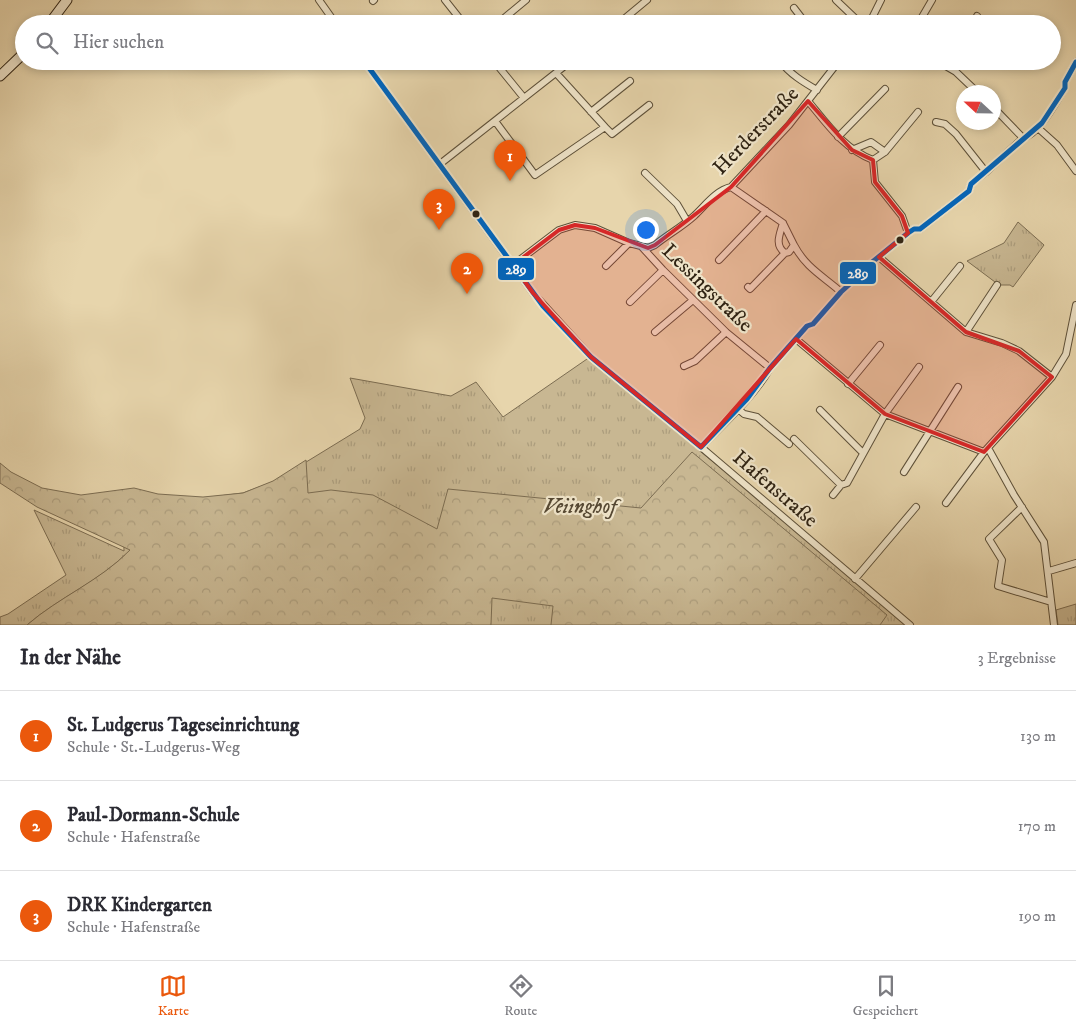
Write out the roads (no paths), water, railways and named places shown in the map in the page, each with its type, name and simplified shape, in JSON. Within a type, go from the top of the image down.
[{"type":"main road","points":[[55,15],[66,0]]},
{"type":"main road","points":[[0,76],[15,62]]},
{"type":"street","points":[[319,0],[330,15]]},
{"type":"street","points":[[445,0],[457,15]]},
{"type":"street","points":[[508,15],[526,0]]},
{"type":"street","points":[[629,15],[647,0]]},
{"type":"street","points":[[836,0],[852,15]]},
{"type":"street","points":[[874,15],[881,0]]},
{"type":"street","points":[[923,15],[932,0]]},
{"type":"street","points":[[794,8],[799,15]]},
{"type":"street","points":[[701,447],[738,409],[766,376],[770,368],[807,326],[813,324],[852,282],[855,276],[908,233],[914,229],[920,229],[969,191],[972,184],[1023,138],[1038,128],[1065,88],[1065,82],[1076,62]]},
{"type":"street","name":"Hafenstraße","points":[[371,70],[543,306],[591,357],[701,447],[910,625]]},
{"type":"street","points":[[501,70],[524,98]]},
{"type":"street","points":[[440,164],[560,70]]},
{"type":"street","points":[[788,70],[817,90]]},
{"type":"street","name":"Herderstraße","points":[[641,246],[648,248],[655,245],[687,221],[724,189],[731,187],[789,125],[832,70]]},
{"type":"street","points":[[954,70],[970,85]]},
{"type":"street","points":[[556,73],[612,134],[649,105]]},
{"type":"street","points":[[591,112],[630,82]]},
{"type":"street","points":[[838,137],[885,89]]},
{"type":"street","points":[[808,101],[838,137],[852,150],[873,160]]},
{"type":"street","points":[[873,160],[884,152],[918,112]]},
{"type":"street","points":[[1001,115],[1023,138]]},
{"type":"street","points":[[495,121],[535,175],[605,127]]},
{"type":"street","points":[[936,122],[945,124],[956,134],[986,172]]},
{"type":"street","points":[[1038,128],[1057,144],[1076,170]]},
{"type":"street","points":[[852,150],[871,142],[884,152]]},
{"type":"street","points":[[873,160],[875,182],[902,216],[908,233]]},
{"type":"street","points":[[645,173],[677,204],[687,221]]},
{"type":"street","points":[[731,187],[783,223],[801,258],[841,292]]},
{"type":"street","points":[[719,260],[766,211]]},
{"type":"street","points":[[783,223],[778,244],[784,253]]},
{"type":"street","name":"Lessingstraße","points":[[513,265],[559,230],[575,225],[595,228],[629,243],[641,246],[726,332],[770,368]]},
{"type":"street","points":[[606,266],[629,243]]},
{"type":"street","points":[[748,287],[750,289],[794,245]]},
{"type":"street","points":[[879,257],[966,332],[1002,343],[1020,351],[1052,377]]},
{"type":"street","points":[[931,302],[960,266]]},
{"type":"street","points":[[630,302],[663,270]]},
{"type":"street","points":[[966,332],[996,285]]},
{"type":"street","points":[[655,332],[693,300]]},
{"type":"street","points":[[946,502],[986,450],[1052,377],[1066,354],[1076,305]]},
{"type":"street","points":[[684,366],[695,362],[726,332]]},
{"type":"street","points":[[796,339],[885,414],[928,431],[986,450],[1044,542],[1054,625]]},
{"type":"street","points":[[848,384],[880,345]]},
{"type":"street","points":[[833,495],[841,485],[847,483],[885,414],[918,366]]},
{"type":"street","points":[[904,472],[928,431],[958,387]]},
{"type":"street","points":[[738,409],[744,414],[757,417],[789,444]]},
{"type":"street","points":[[820,410],[863,453]]},
{"type":"street","points":[[794,439],[841,485]]},
{"type":"street","points":[[855,579],[916,506]]},
{"type":"street","points":[[1022,507],[989,539],[1002,560],[998,586],[1051,602]]},
{"type":"street","points":[[1049,571],[1076,564]]},
{"type":"place","name":"St. Ludgerus Tageseinrichtung","points":[[510,181]]},
{"type":"place","name":"DRK Kindergarten","points":[[439,230]]},
{"type":"place","name":"Paul-Dormann-Schule","points":[[467,294]]},
{"type":"park label","name":"Veiinghof","points":[[580,507]]}]
